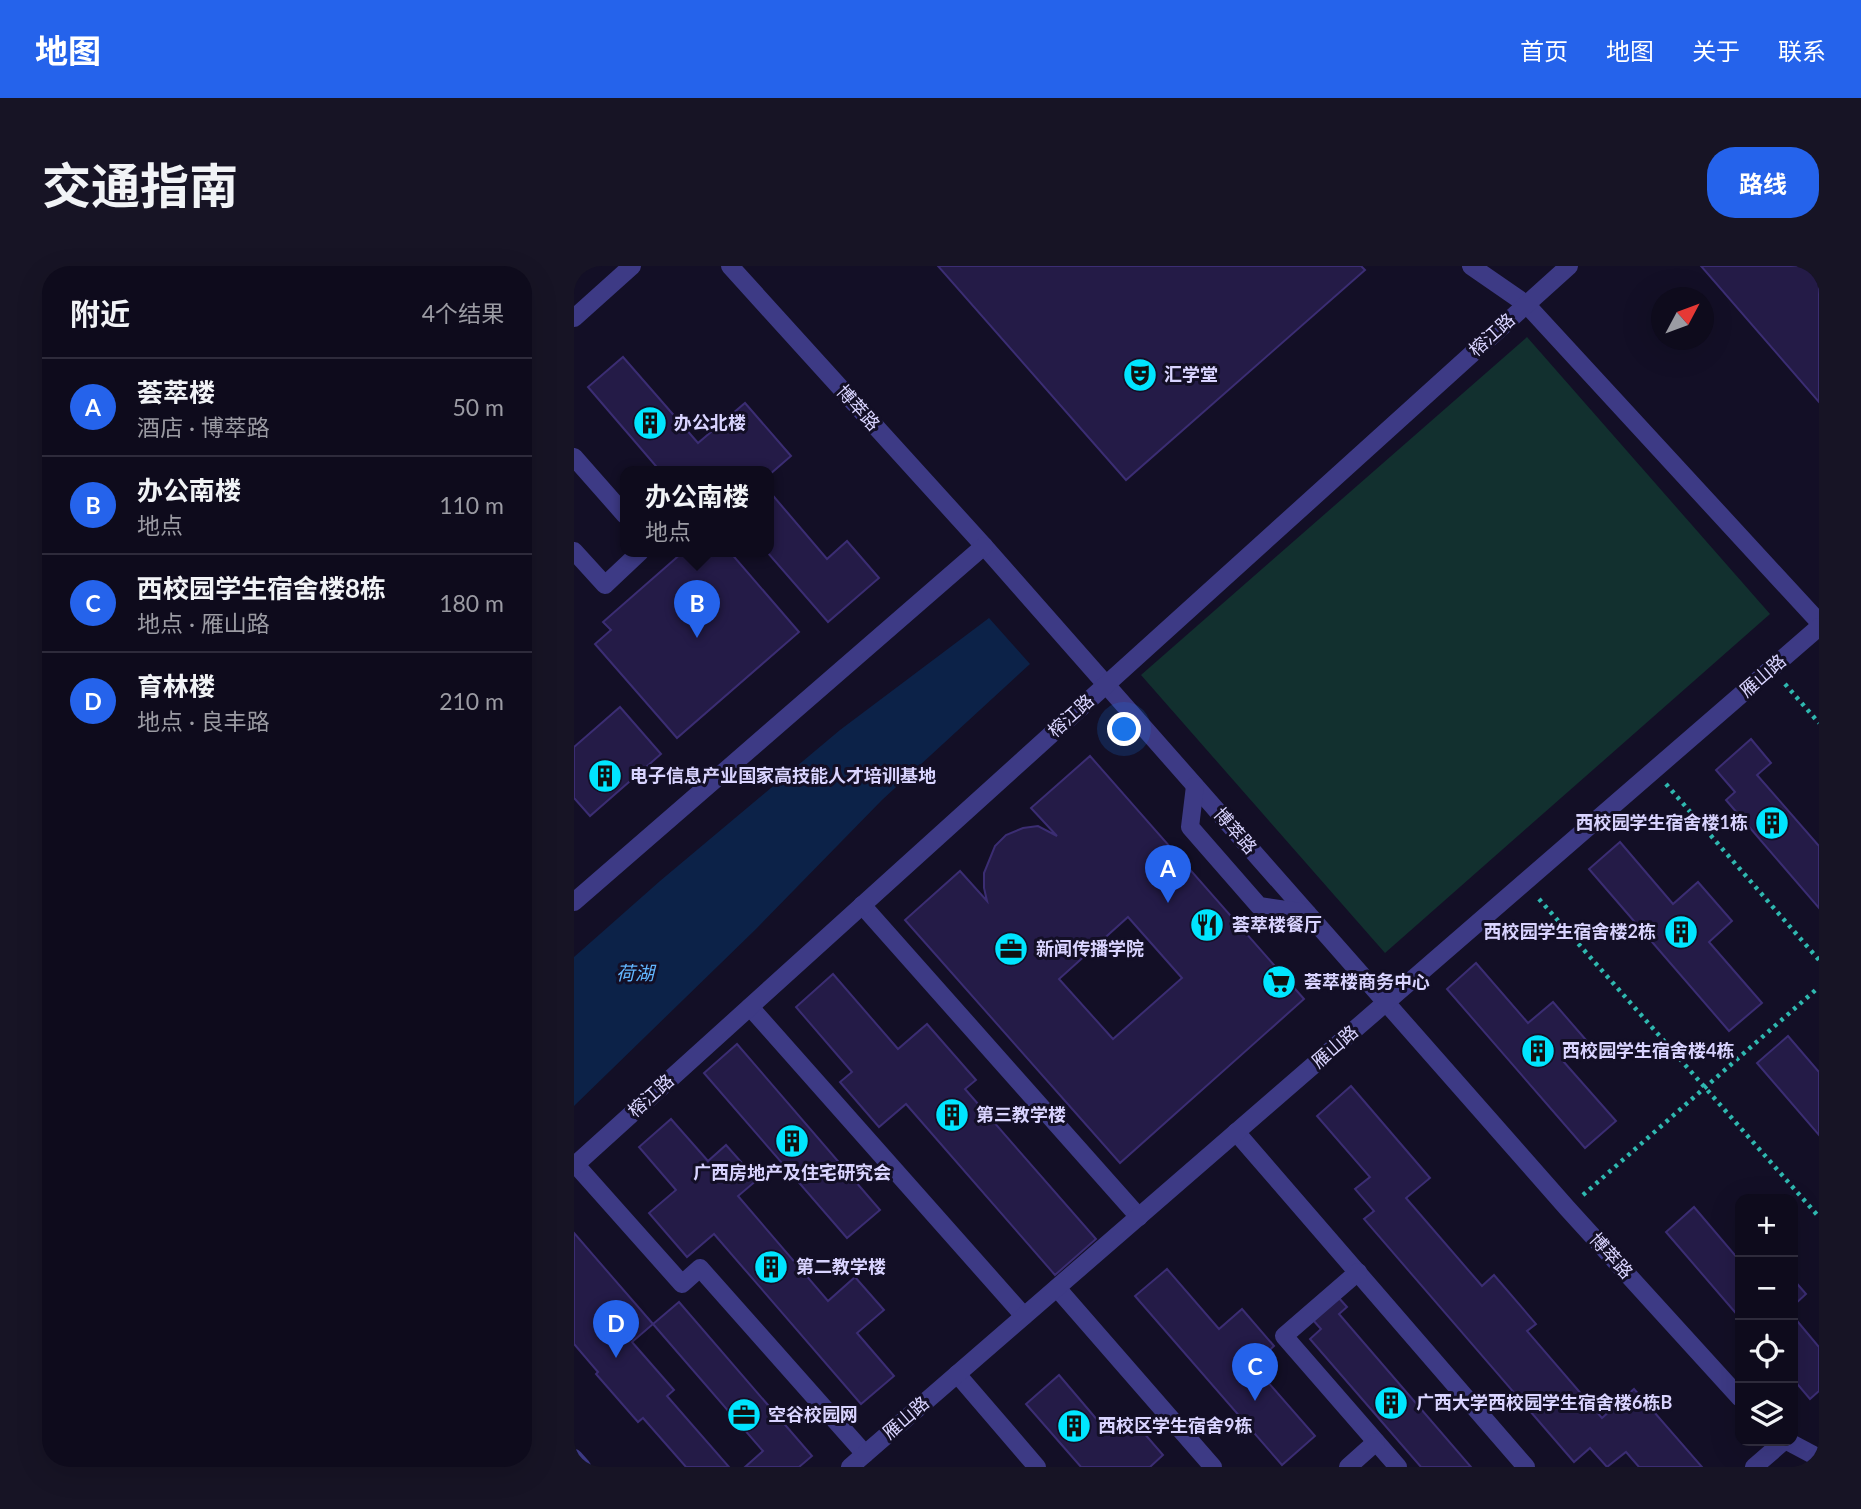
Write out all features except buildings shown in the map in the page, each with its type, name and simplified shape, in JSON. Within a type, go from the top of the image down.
[{"type":"street","points":[[574,317],[632,266]]},
{"type":"street","name":"博萃路","points":[[730,266],[984,546],[1567,1208],[1735,1393]]},
{"type":"street","points":[[1471,266],[1526,304],[1819,624]]},
{"type":"street","name":"榕江路","points":[[575,1165],[1569,266]]},
{"type":"street","points":[[574,457],[620,508]]},
{"type":"street","points":[[575,899],[984,546]]},
{"type":"street","points":[[574,551],[605,585],[635,557]]},
{"type":"street","name":"雁山路","points":[[850,1467],[1819,624]]},
{"type":"street","points":[[1195,786],[1190,827],[1259,906],[1307,913]]},
{"type":"street","points":[[862,905],[1139,1217]]},
{"type":"street","points":[[750,1007],[1024,1316]]},
{"type":"street","points":[[1236,1132],[1526,1467]]},
{"type":"street","points":[[575,1165],[682,1284],[700,1268],[865,1454]]},
{"type":"street","points":[[1358,1272],[1284,1336],[1398,1467]]},
{"type":"street","points":[[1057,1287],[1213,1467]]},
{"type":"street","points":[[957,1374],[1037,1467]]},
{"type":"street","points":[[1348,1467],[1376,1442]]},
{"type":"street","points":[[1754,1467],[1780,1446]]},
{"type":"street","points":[[1796,1446],[1819,1458]]},
{"type":"street","points":[[574,1458],[582,1467]]},
{"type":"path","points":[[1771,668],[1819,723]]},
{"type":"path","points":[[1654,770],[1819,960]]},
{"type":"path","points":[[1524,882],[1819,1217]]},
{"type":"path","points":[[1567,1208],[1819,987]]},
{"type":"green space","points":[[1527,337],[1770,614],[1385,953],[1141,675]]},
{"type":"water","name":"荷湖","points":[[989,618],[1030,664],[882,800],[756,929],[574,1106],[574,957],[840,730]]},
{"type":"place","name":"汇学堂","points":[[1140,375]]},
{"type":"place","name":"办公北楼","points":[[650,423]]},
{"type":"place","name":"办公南楼","points":[[697,638]]},
{"type":"place","name":"电子信息产业国家高技能人才培训基地","points":[[605,776]]},
{"type":"place","name":"西校园学生宿舍楼1栋","points":[[1772,823]]},
{"type":"place","name":"荟萃楼","points":[[1168,903]]},
{"type":"place","name":"荟萃楼餐厅","points":[[1207,925]]},
{"type":"place","name":"西校园学生宿舍楼2栋","points":[[1681,932]]},
{"type":"place","name":"新闻传播学院","points":[[1011,949]]},
{"type":"place","name":"荟萃楼商务中心","points":[[1279,982]]},
{"type":"place","name":"西校园学生宿舍楼4栋","points":[[1538,1051]]},
{"type":"place","name":"第三教学楼","points":[[952,1115]]},
{"type":"place","name":"广西房地产及住宅研究会","points":[[792,1141]]},
{"type":"place","name":"第二教学楼","points":[[771,1267]]},
{"type":"place","name":"育林楼","points":[[616,1358]]},
{"type":"place","name":"西校园学生宿舍楼8栋","points":[[1255,1401]]},
{"type":"place","name":"广西大学西校园学生宿舍楼6栋B","points":[[1391,1403]]},
{"type":"place","name":"空谷校园网","points":[[744,1415]]},
{"type":"place","name":"西校区学生宿舍9栋","points":[[1074,1426]]}]
